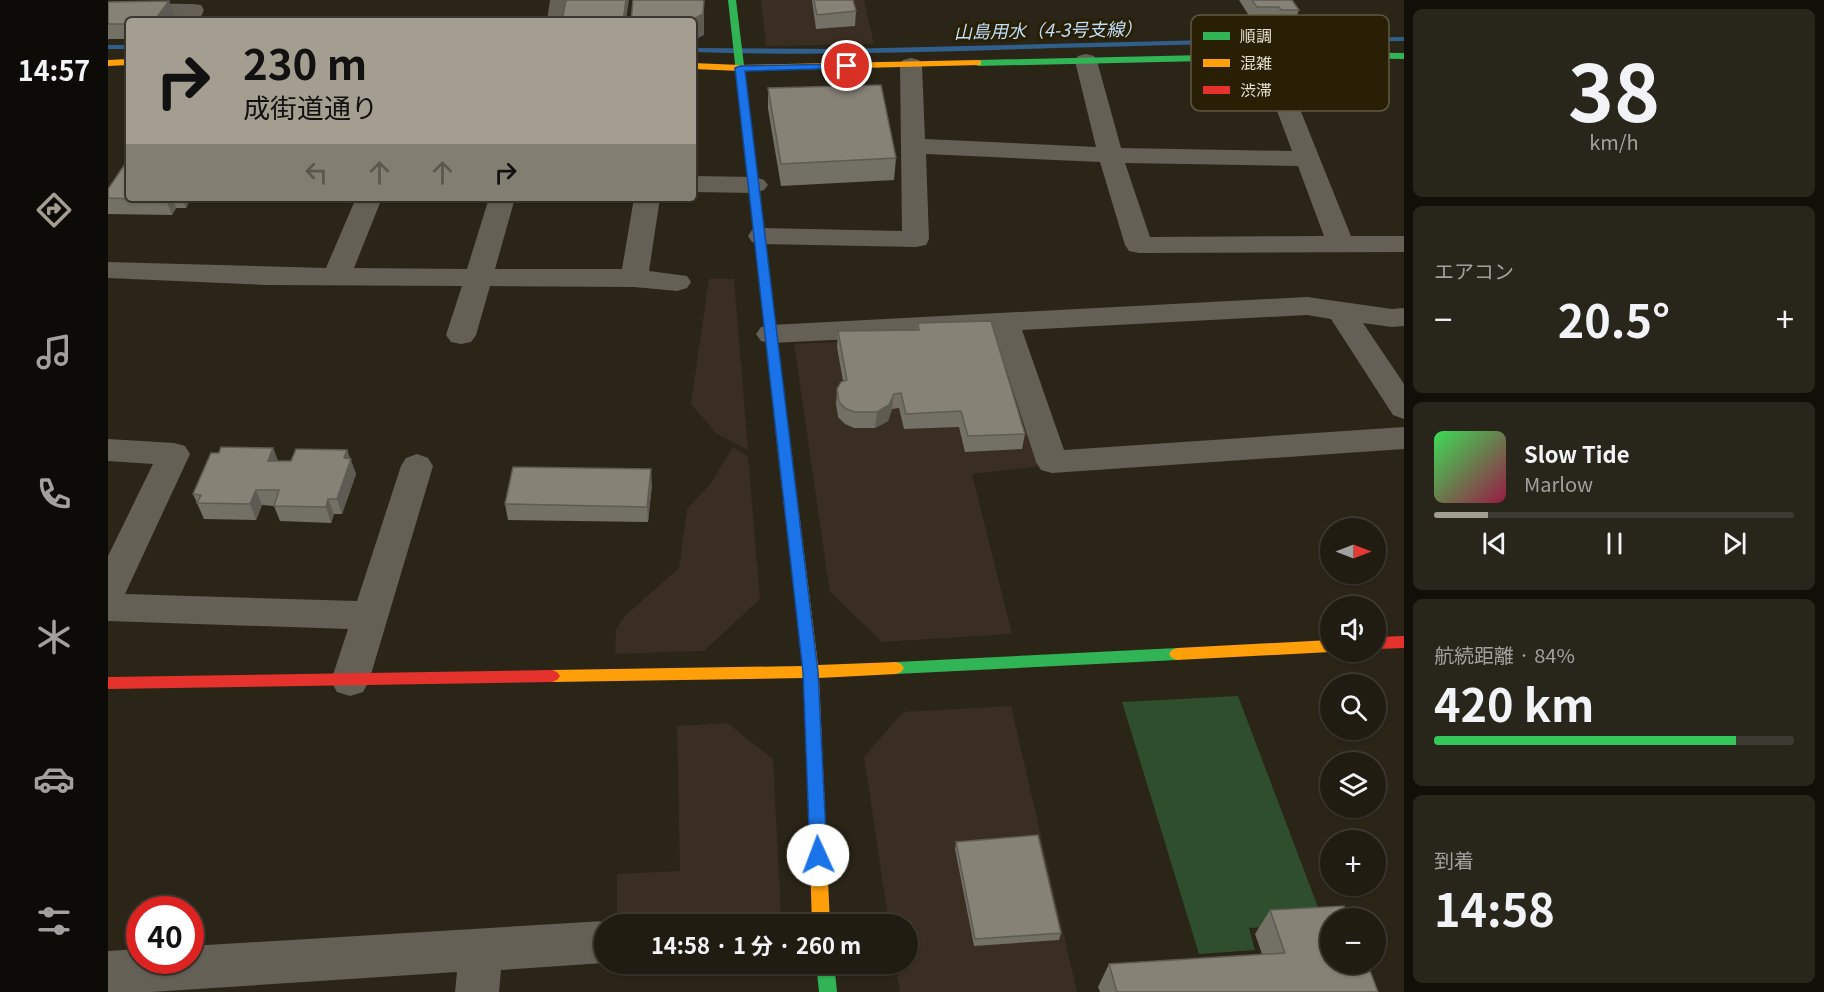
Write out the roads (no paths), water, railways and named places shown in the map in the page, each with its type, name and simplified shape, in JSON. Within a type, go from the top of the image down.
[{"type":"street","points":[[558,18],[561,0]]},
{"type":"street","points":[[732,0],[811,672],[821,914]]},
{"type":"street","points":[[108,9],[193,10],[189,18]]},
{"type":"street","points":[[1389,56],[1404,56]]},
{"type":"street","points":[[696,65],[739,57],[911,65],[1191,59]]},
{"type":"street","points":[[108,63],[126,62]]},
{"type":"street","points":[[1086,62],[1110,155],[1139,244],[1404,244]]},
{"type":"street","points":[[761,236],[916,239],[911,65]]},
{"type":"street","points":[[1289,111],[1341,244]]},
{"type":"street","points":[[914,146],[1110,155],[1308,159]]},
{"type":"street","points":[[696,184],[755,185]]},
{"type":"street","points":[[336,277],[368,201]]},
{"type":"street","points":[[460,335],[501,201]]},
{"type":"street","points":[[634,278],[647,201]]},
{"type":"street","points":[[108,270],[336,277],[634,278],[677,282]]},
{"type":"street","points":[[771,334],[1307,306],[1392,318],[1404,317]]},
{"type":"street","points":[[1005,322],[1052,462],[1403,432],[1341,311]]},
{"type":"street","points":[[108,450],[174,454],[108,592]]},
{"type":"street","points":[[350,681],[417,466]]},
{"type":"street","points":[[108,607],[370,616]]},
{"type":"street","points":[[1386,643],[1404,642]]},
{"type":"street","points":[[108,683],[811,672],[1320,647]]},
{"type":"street","points":[[108,973],[479,972],[594,944]]},
{"type":"street","points":[[826,974],[828,992]]},
{"type":"waterway","name":"山島用水（4-3号支線）","points":[[1389,39],[1404,39]]},
{"type":"waterway","name":"山島用水（4-3号支線）","points":[[696,50],[842,52],[1191,43]]},
{"type":"waterway","name":"山島用水（4-3号支線）","points":[[108,47],[126,47]]}]
